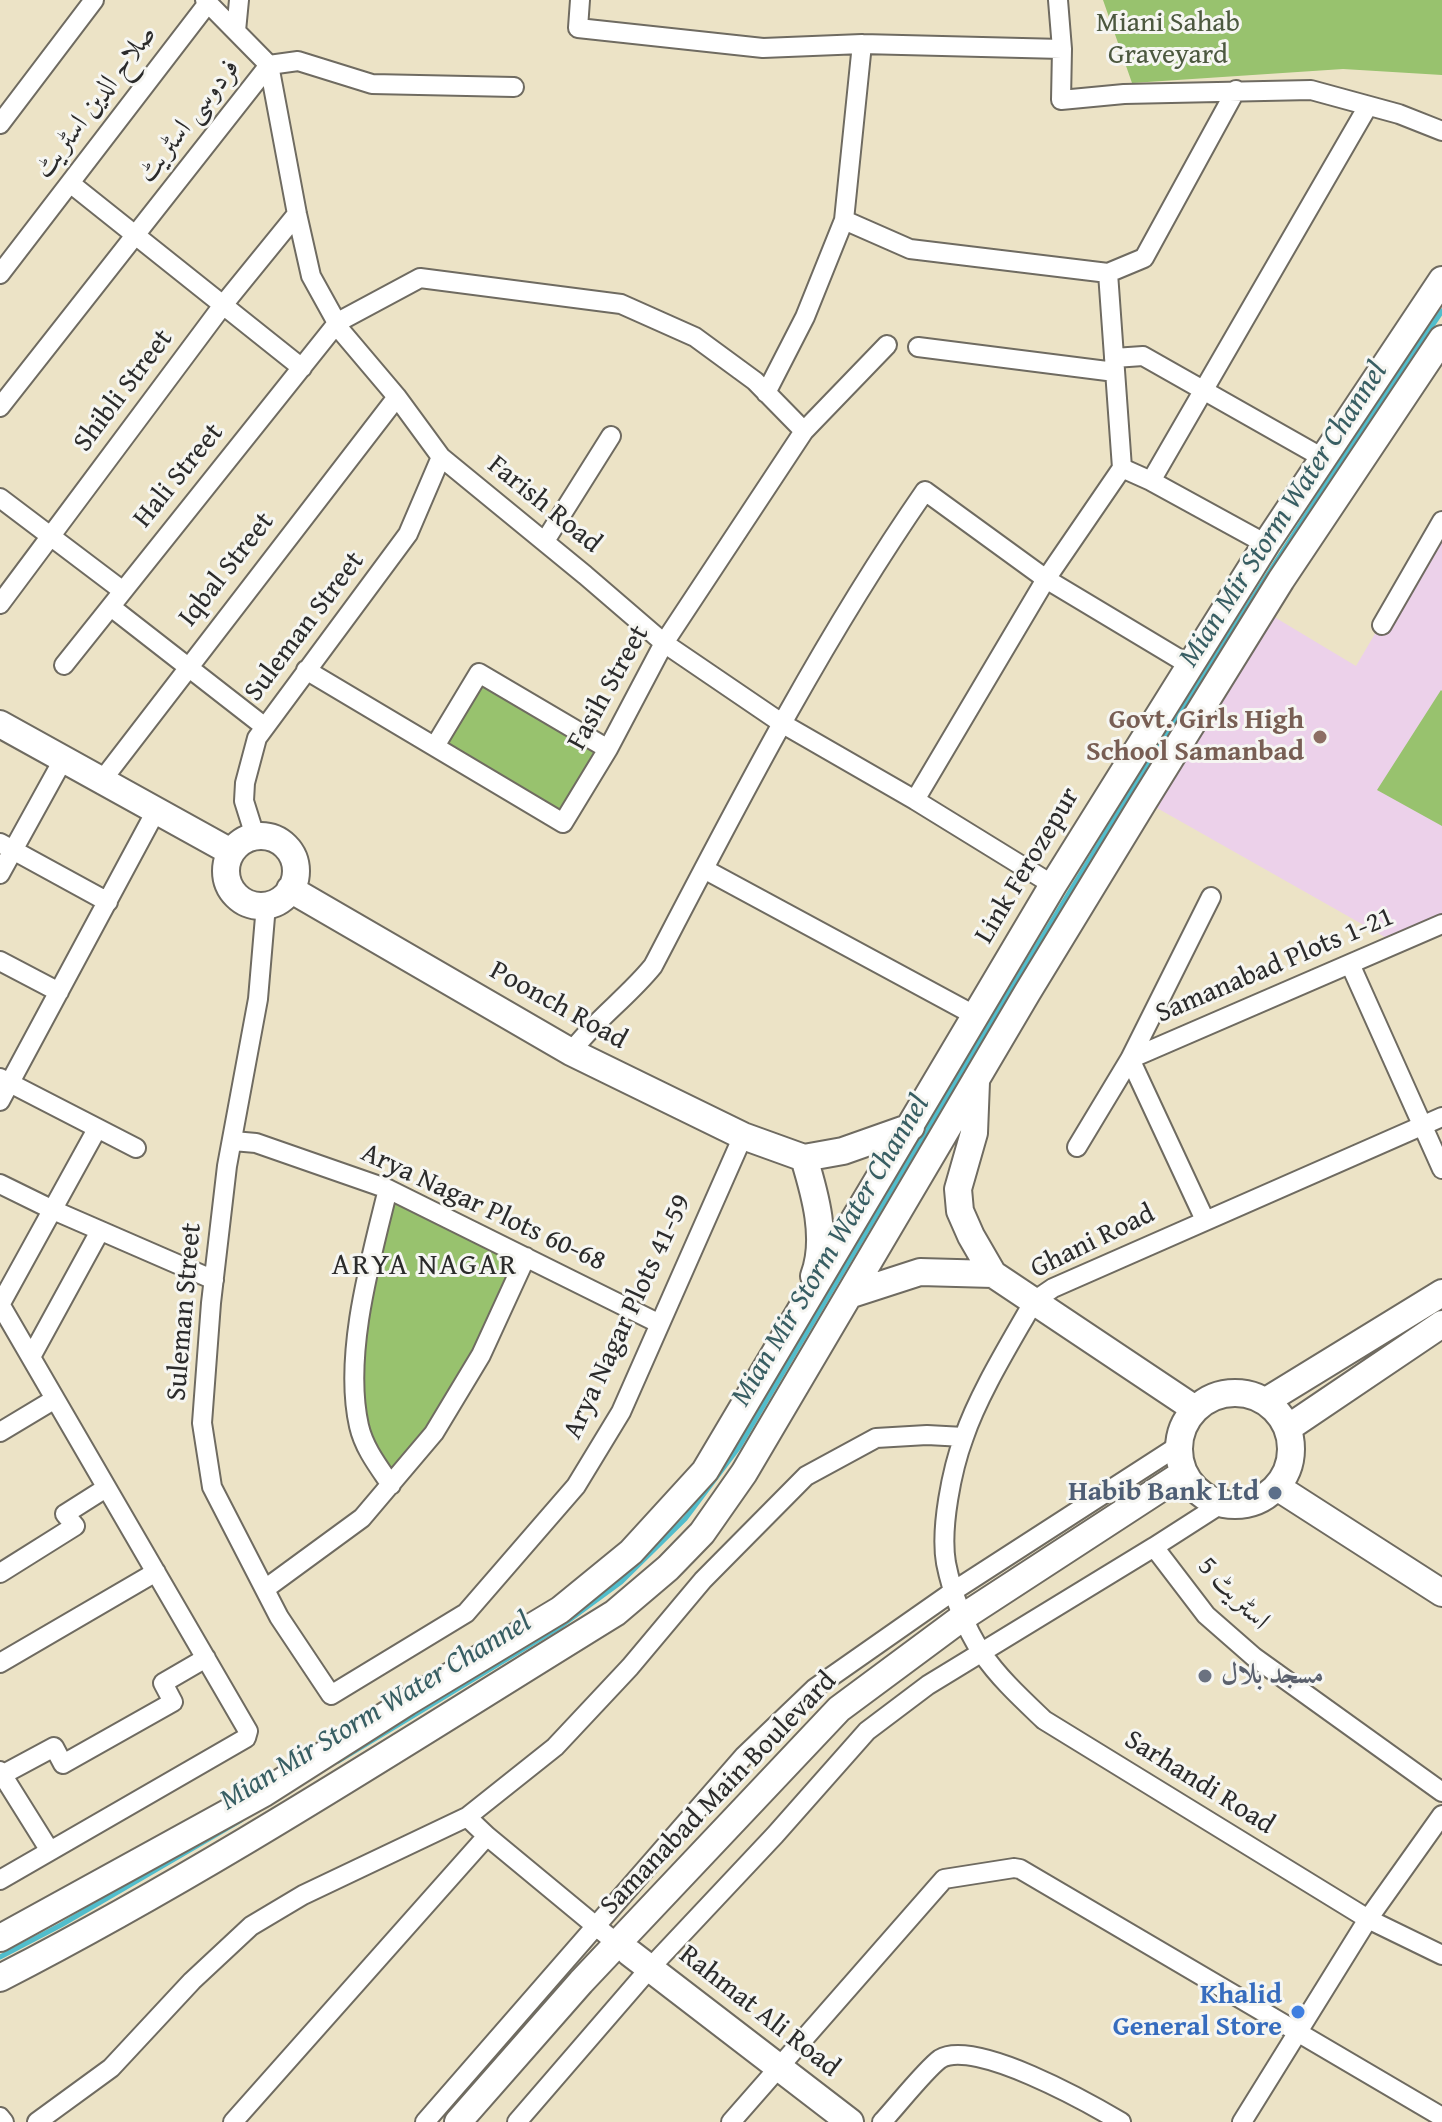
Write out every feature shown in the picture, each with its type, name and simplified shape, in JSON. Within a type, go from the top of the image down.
[{"type":"main road","name":"Link Ferozepur","points":[[806,1297],[911,1127],[1053,885],[1261,552],[1442,280]]},
{"type":"main road","points":[[0,1978],[253,1838],[615,1613],[668,1568],[702,1533],[744,1473],[977,1079],[1281,580],[1441,344]]},
{"type":"main road","points":[[1261,552],[1281,580]]},
{"type":"main road","points":[[0,724],[231,852]]},
{"type":"main road","points":[[255,836],[268,836],[280,842],[290,851],[295,863],[295,877],[290,889],[276,902],[266,905],[244,902],[235,894],[226,874],[231,852],[246,839],[255,836]]},
{"type":"main road","name":"Poonch Road","points":[[290,889],[571,1052],[743,1136],[804,1158]]},
{"type":"main road","points":[[977,1079],[974,1133],[958,1189],[960,1211],[993,1274],[1195,1409]]},
{"type":"main road","points":[[0,1938],[236,1808],[560,1610],[631,1552],[705,1471],[806,1297],[818,1266],[819,1229],[814,1193],[804,1158],[843,1151],[911,1127]]},
{"type":"main road","points":[[849,1295],[920,1272],[993,1274]]},
{"type":"main road","points":[[1266,1401],[1442,1293]]},
{"type":"main road","points":[[1288,1428],[1442,1324]]},
{"type":"main road","points":[[1229,1392],[1248,1394],[1266,1401],[1279,1413],[1288,1428],[1291,1459],[1277,1487],[1260,1500],[1241,1506],[1221,1504],[1206,1498],[1188,1480],[1178,1446],[1181,1433],[1195,1409],[1210,1398],[1229,1392]]},
{"type":"main road","name":"Samanabad Main Boulevard","points":[[482,2122],[835,1730],[872,1700],[1188,1480]]},
{"type":"main road","points":[[1277,1487],[1442,1593]]},
{"type":"main road","points":[[236,1808],[253,1838]]},
{"type":"main road","name":"Samanabad Main Boulevard","points":[[458,2122],[632,1955]]},
{"type":"main road","name":"Rahmat Ali Road","points":[[632,1955],[850,2122]]},
{"type":"street","points":[[1,121],[94,0]]},
{"type":"street","points":[[236,31],[239,0]]},
{"type":"street","points":[[580,0],[578,28],[763,48],[862,44],[1062,49]]},
{"type":"street","points":[[1058,0],[1062,49],[1061,100],[1124,94],[1311,90],[1442,131]]},
{"type":"street","points":[[207,1],[269,65]]},
{"type":"street","name":"صلاح الدین اسٹریٹ","points":[[0,274],[207,1]]},
{"type":"street","points":[[766,393],[805,317],[844,220],[862,44]]},
{"type":"street","name":"فردوسی اسٹریٹ","points":[[0,407],[269,65],[298,61],[372,84],[514,87]]},
{"type":"street","name":"Farish Road","points":[[269,65],[311,276],[342,332],[397,397],[441,457],[664,643],[783,724],[1053,885]]},
{"type":"street","points":[[844,220],[910,249],[1108,273],[1144,258],[1236,90]]},
{"type":"street","points":[[1151,481],[1368,106]]},
{"type":"street","points":[[70,183],[302,368]]},
{"type":"street","name":"Shibli Street","points":[[0,604],[223,305],[297,214]]},
{"type":"street","points":[[915,800],[1046,579],[1122,468],[1108,273]]},
{"type":"street","points":[[338,322],[420,278],[621,304],[695,337],[755,381],[804,431]]},
{"type":"street","name":"Hali Street","points":[[64,665],[338,322]]},
{"type":"street","name":"Fasih Street","points":[[306,670],[563,823],[608,749],[664,643],[804,431],[887,345]]},
{"type":"street","points":[[918,347],[1114,365],[1143,356],[1323,458]]},
{"type":"street","name":"Iqbal Street","points":[[103,779],[397,397]]},
{"type":"street","points":[[545,541],[611,436]]},
{"type":"street","name":"Suleman Street","points":[[255,836],[244,801],[245,783],[257,738],[408,534],[441,457]]},
{"type":"street","points":[[1122,468],[1151,481],[1261,552]]},
{"type":"street","points":[[571,1052],[585,1032],[640,982],[653,966],[783,724],[889,543],[925,491],[1046,579],[1191,666]]},
{"type":"street","points":[[0,498],[123,591]]},
{"type":"street","points":[[1382,625],[1442,521]]},
{"type":"street","points":[[111,607],[265,727]]},
{"type":"street","points":[[435,746],[479,673],[608,749]]},
{"type":"street","points":[[0,874],[7,846],[64,758]]},
{"type":"street","points":[[0,1101],[5,1080],[59,992],[157,809]]},
{"type":"street","points":[[7,846],[108,902]]},
{"type":"street","points":[[704,869],[976,1016]]},
{"type":"street","points":[[1077,1147],[1130,1059],[1211,897]]},
{"type":"street","name":"Suleman Street","points":[[266,905],[258,999],[233,1141],[214,1280],[202,1423],[212,1487],[279,1617],[331,1695]]},
{"type":"street","name":"Samanabad Plots 1-21","points":[[1130,1059],[1442,924]]},
{"type":"street","points":[[0,961],[59,992]]},
{"type":"street","points":[[1350,964],[1442,1169]]},
{"type":"street","points":[[1130,1059],[1205,1220]]},
{"type":"street","points":[[5,1080],[136,1148]]},
{"type":"street","name":"Ghani Road","points":[[971,1633],[946,1562],[946,1524],[951,1491],[964,1437],[1034,1301],[1053,1288],[1442,1117]]},
{"type":"street","points":[[0,1880],[246,1738],[248,1731],[0,1305],[97,1129]]},
{"type":"street","name":"Arya Nagar Plots 41-59","points":[[331,1695],[466,1613],[576,1486],[621,1412],[743,1136]]},
{"type":"street","name":"Arya Nagar Plots 60-68","points":[[233,1141],[256,1143],[388,1189],[660,1324]]},
{"type":"street","points":[[0,1184],[214,1280]]},
{"type":"street","points":[[388,1189],[371,1258],[355,1355],[355,1398],[359,1427],[369,1452],[391,1485]]},
{"type":"street","points":[[31,1357],[100,1231]]},
{"type":"street","points":[[265,1589],[362,1518],[434,1433],[481,1355],[526,1257]]},
{"type":"street","points":[[0,1432],[55,1399]]},
{"type":"street","points":[[37,2122],[111,2068],[192,1981],[251,1926],[303,1895],[467,1817],[555,1747],[630,1667],[703,1580],[806,1476],[876,1438],[927,1435],[964,1437]]},
{"type":"street","points":[[425,2122],[744,1756],[815,1688],[955,1590],[1178,1446]]},
{"type":"street","points":[[0,1573],[75,1526],[65,1514],[106,1488]]},
{"type":"street","points":[[971,1633],[1154,1547],[1221,1504]]},
{"type":"street","name":"اسٹریٹ 5","points":[[1154,1547],[1206,1615],[1254,1657],[1442,1792]]},
{"type":"street","points":[[0,1663],[156,1572]]},
{"type":"street","name":"Sarhandi Road","points":[[971,1633],[1009,1686],[1044,1720],[1368,1919],[1442,1955]]},
{"type":"street","points":[[50,1851],[1,1774],[54,1747],[63,1764],[173,1702],[163,1683],[206,1658]]},
{"type":"street","points":[[1242,2122],[1368,1919],[1442,1815]]},
{"type":"street","points":[[467,1817],[632,1955],[517,2122]]},
{"type":"street","points":[[233,2122],[487,1836]]},
{"type":"street","points":[[731,2122],[944,1879],[1014,1868],[1442,2117]]},
{"type":"street","points":[[882,2122],[940,2059],[965,2053],[1046,2082],[1121,2122]]},
{"type":"street","points":[[0,2117],[4,2122]]},
{"type":"shaded area","name":"Govt. Girls High School Samanbad","points":[[1442,520],[1442,919],[1390,940],[1157,808],[1271,615],[1356,666]]},
{"type":"green space","name":"Miani Sahab Graveyard","points":[[1103,0],[1442,0],[1442,75],[1343,69],[1132,83]]},
{"type":"green space","points":[[479,673],[608,749],[563,823],[435,746]]},
{"type":"green space","points":[[1442,691],[1442,826],[1377,790]]},
{"type":"green space","points":[[388,1186],[538,1254],[427,1439],[391,1482],[363,1426],[360,1347]]},
{"type":"waterway","name":"Mian Mir Storm Water Channel","points":[[338,1761],[561,1626],[621,1582],[685,1519],[739,1447],[995,1016],[1169,731],[1442,311]]},
{"type":"waterway","name":"Mian Mir Storm Water Channel","points":[[0,1957],[241,1820]]},
{"type":"place","name":"Govt. Girls High School Samanbad","points":[[1320,737]]},
{"type":"place","name":"Habib Bank Ltd","points":[[1275,1493]]},
{"type":"place","name":"مسجد بلال","points":[[1205,1676]]},
{"type":"place","name":"Khalid General Store","points":[[1298,2012]]},
{"type":"district","name":"ARYA NAGAR","points":[[425,1266]]}]
